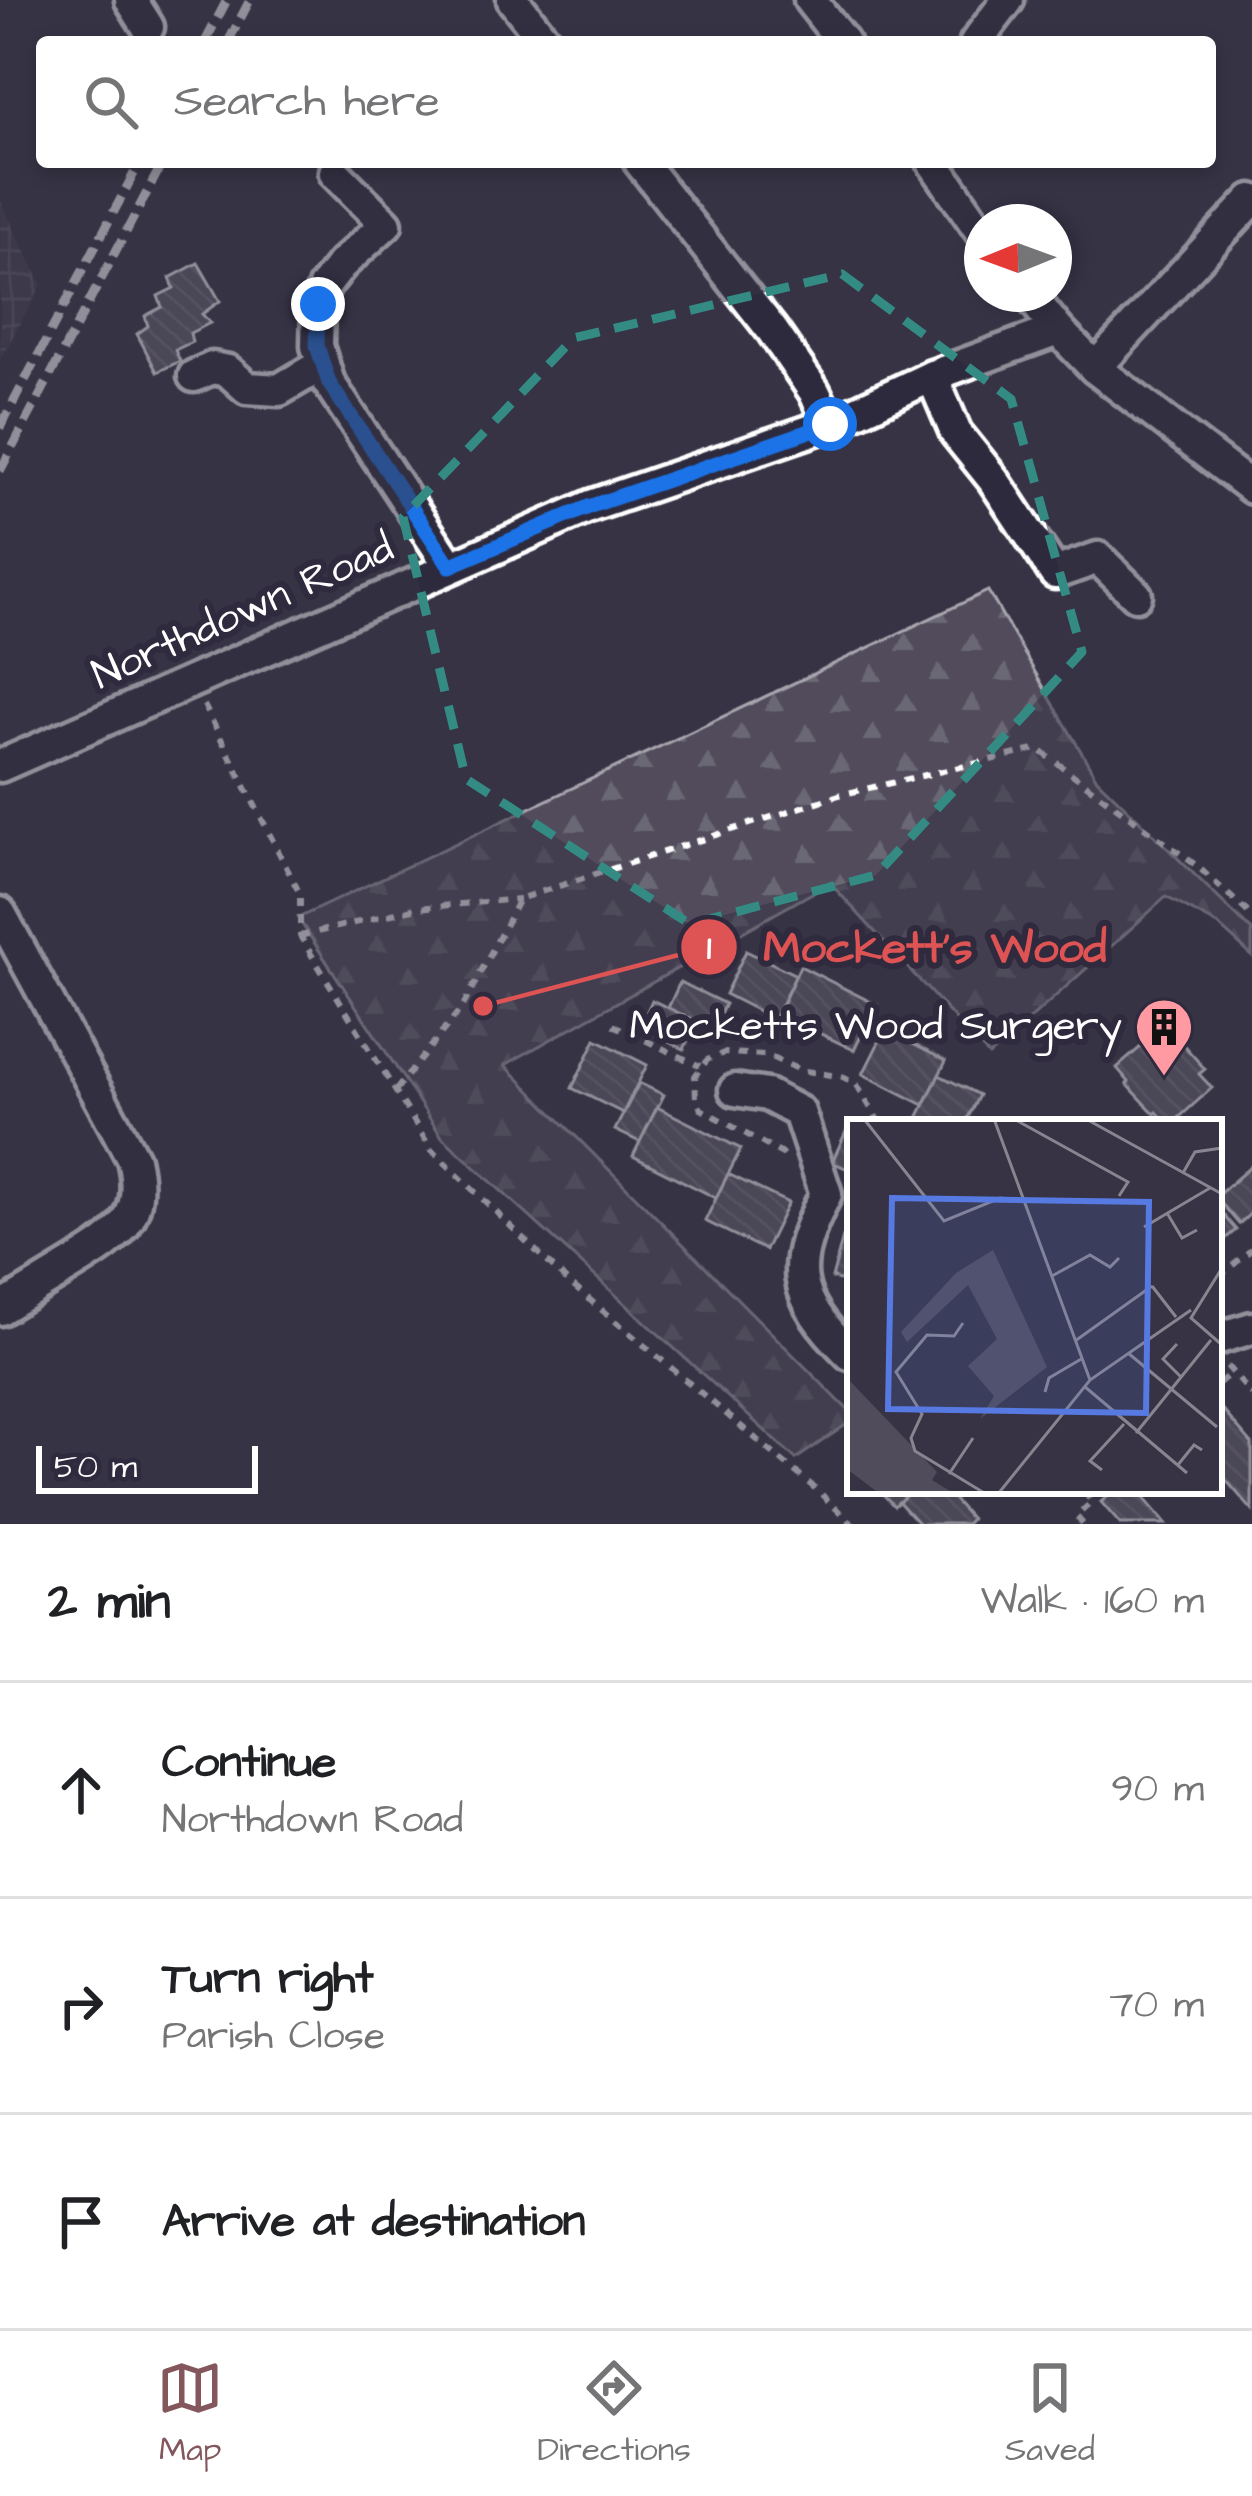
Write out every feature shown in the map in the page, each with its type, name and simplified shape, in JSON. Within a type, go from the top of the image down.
[{"type":"street","points":[[513,0],[541,36]]},
{"type":"street","points":[[810,0],[838,36]]},
{"type":"street","points":[[981,36],[1009,0]]},
{"type":"street","points":[[645,168],[772,331],[814,391],[830,424]]},
{"type":"street","points":[[937,168],[964,207]]},
{"type":"street","points":[[334,172],[386,224],[324,287],[318,304],[317,346],[329,383],[450,566]]},
{"type":"street","points":[[1095,368],[1252,200]]},
{"type":"street","points":[[1044,312],[1095,368],[1252,488]]},
{"type":"street","name":"Northdown Road","points":[[0,766],[591,506],[830,424],[932,376],[1058,330]]},
{"type":"street","points":[[194,376],[212,368],[228,370],[247,388],[279,390],[323,364]]},
{"type":"street","points":[[932,376],[956,433],[993,479],[1055,573],[1098,558],[1136,596]]},
{"type":"street","points":[[0,913],[133,1159],[137,1187],[131,1215],[114,1238],[0,1309]]},
{"type":"street","points":[[735,1090],[767,1095],[799,1112],[832,1187],[807,1230],[798,1270],[809,1304],[847,1350]]},
{"type":"street","points":[[1222,1337],[1252,1328]]},
{"type":"path","points":[[192,680],[300,894],[300,936],[431,1149],[566,1280],[852,1524]]},
{"type":"path","points":[[300,936],[417,908],[519,899],[839,795],[1038,749],[1197,866],[1252,916]]},
{"type":"path","points":[[394,1092],[463,1006],[519,899]]},
{"type":"path","points":[[613,1025],[700,1066]]},
{"type":"path","points":[[832,1187],[701,1109],[694,1088],[700,1066],[724,1053],[766,1055],[800,1070],[843,1077],[856,1085],[877,1119]]},
{"type":"path","points":[[1222,1274],[1252,1249]]},
{"type":"path","points":[[1222,1361],[1252,1395]]},
{"type":"path","points":[[1222,1380],[1232,1372]]},
{"type":"path","points":[[1083,1524],[1076,1516],[1092,1502],[1090,1494]]},
{"type":"highlighted area","points":[[842,274],[1011,399],[1082,652],[876,875],[690,924],[466,779],[403,517],[574,338]]},
{"type":"shaded area","points":[[0,200],[42,285],[0,360]]},
{"type":"green space","points":[[988,591],[1097,779],[1252,931],[1252,956],[1218,925],[1166,897],[989,1056],[830,883],[505,1065],[847,1409],[847,1424],[796,1459],[442,1137],[298,918]]},
{"type":"building","points":[[198,263],[220,301],[202,314],[210,323],[190,333],[192,342],[175,350],[180,361],[157,372],[137,334],[148,326],[145,316],[162,307],[158,296],[174,288],[170,278]]},
{"type":"building","points":[[746,951],[796,975],[774,1019],[725,994]]},
{"type":"building","points":[[800,966],[877,1005],[854,1050],[778,1013]]},
{"type":"building","points":[[680,982],[725,1004],[713,1029],[668,1008]]},
{"type":"building","points":[[652,1000],[697,1022],[684,1049],[640,1027]]},
{"type":"building","points":[[885,1030],[946,1061],[924,1105],[863,1074]]},
{"type":"building","name":"Mocketts Wood Surgery","points":[[1160,1030],[1172,1043],[1177,1038],[1205,1069],[1199,1074],[1212,1088],[1177,1119],[1163,1119],[1117,1068]]},
{"type":"building","points":[[596,1039],[647,1065],[623,1113],[572,1088]]},
{"type":"building","points":[[939,1075],[979,1095],[967,1119],[917,1119]]},
{"type":"building","points":[[639,1083],[664,1095],[640,1142],[615,1130]]},
{"type":"building","points":[[657,1107],[741,1149],[716,1198],[633,1156]]},
{"type":"building","points":[[847,1130],[847,1169],[832,1162]]},
{"type":"building","points":[[1252,1165],[1252,1212],[1239,1224],[1222,1204],[1222,1191]]},
{"type":"building","points":[[728,1174],[788,1203],[765,1250],[705,1221]]},
{"type":"building","points":[[1222,1214],[1236,1230],[1222,1242]]},
{"type":"building","points":[[843,1237],[847,1238],[847,1282],[832,1278]]},
{"type":"building","points":[[1222,1409],[1252,1444],[1252,1510],[1222,1475]]},
{"type":"building","points":[[883,1494],[908,1494],[894,1506]]},
{"type":"building","points":[[908,1494],[949,1494],[971,1519],[966,1524],[919,1524],[899,1502]]},
{"type":"building","points":[[1110,1494],[1141,1494],[1166,1524],[1120,1524],[1101,1502]]},
{"type":"railway","points":[[208,36],[227,0]]},
{"type":"railway","points":[[231,36],[250,0]]},
{"type":"railway","points":[[0,428],[137,168]]},
{"type":"railway","points":[[0,471],[160,168]]},
{"type":"place","name":"Mockett's Wood","points":[[483,1006]]},
{"type":"place","name":"Mocketts Wood Surgery","points":[[1164,1078]]},
{"type":"route","points":[[318,304],[317,346],[329,383],[450,566],[591,506],[830,424]]}]
